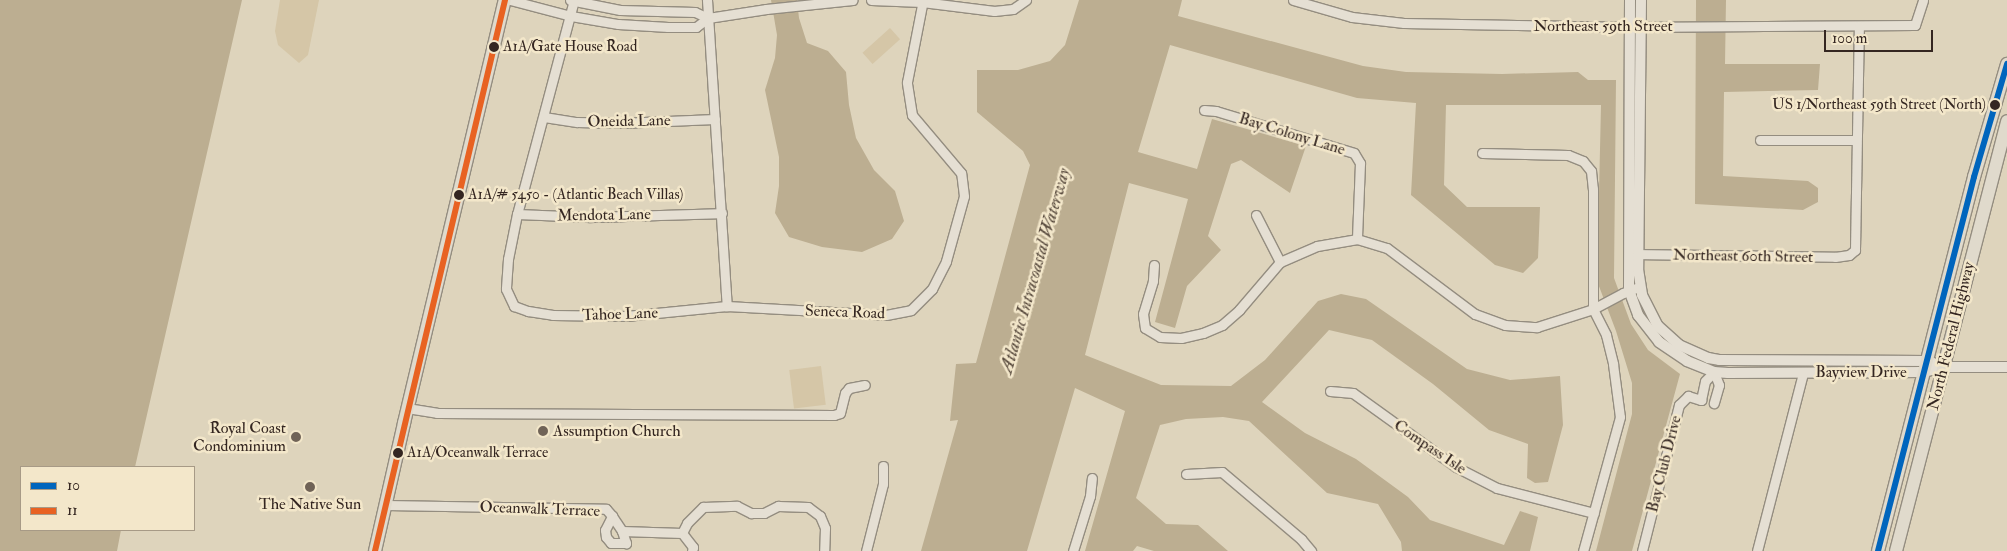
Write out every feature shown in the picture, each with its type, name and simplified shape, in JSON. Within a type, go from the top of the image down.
[{"type":"main road","points":[[375,551],[505,0]]},
{"type":"main road","name":"North Federal Highway","points":[[1878,551],[1991,116],[2007,64]]},
{"type":"main road","points":[[1991,116],[1994,141],[2003,149]]},
{"type":"main road","name":"North Federal Highway","points":[[1896,551],[1943,367],[2003,149],[2007,121]]},
{"type":"main road","points":[[1885,526],[1893,532],[1896,551]]},
{"type":"street","points":[[510,0],[570,16],[618,24],[668,27],[696,27],[708,18],[812,2],[853,0]]},
{"type":"street","points":[[517,214],[570,16],[572,0],[620,10],[695,12],[708,18]]},
{"type":"street","points":[[708,0],[727,306]]},
{"type":"street","points":[[872,0],[923,1],[994,11],[1014,9],[1026,0]]},
{"type":"street","name":"Northeast 59th Street","points":[[1294,0],[1352,17],[1404,23],[1635,27],[1915,25],[1923,0]]},
{"type":"street","name":"Bayview Drive","points":[[1630,0],[1635,27],[1634,254],[1630,290],[1638,315],[1659,342],[1687,361],[1714,372],[1803,373],[1926,366]]},
{"type":"street","name":"Bayview Drive","points":[[1635,27],[1641,0]]},
{"type":"street","name":"Seneca Road","points":[[727,306],[886,315],[911,310],[932,289],[946,261],[964,196],[960,174],[912,115],[907,82],[923,1]]},
{"type":"street","points":[[1760,140],[1856,140],[1859,26]]},
{"type":"street","name":"Bay Colony Lane","points":[[1204,110],[1216,110],[1354,154],[1360,163],[1356,239]]},
{"type":"street","name":"Oneida Lane","points":[[544,117],[577,122],[620,123],[715,119]]},
{"type":"street","name":"Northeast 60th Street","points":[[1634,254],[1835,257],[1849,255],[1855,250],[1856,140]]},
{"type":"street","points":[[1482,154],[1568,155],[1583,161],[1591,171],[1593,189],[1593,309],[1606,335],[1613,364],[1620,417],[1583,551]]},
{"type":"street","name":"Mendota Lane","points":[[517,214],[590,217],[722,213]]},
{"type":"street","name":"Tahoe Lane","points":[[517,214],[508,259],[506,289],[514,306],[528,311],[553,315],[626,316],[727,306]]},
{"type":"street","points":[[1256,216],[1280,262]]},
{"type":"street","points":[[1154,265],[1153,281],[1143,314],[1145,328],[1160,337],[1181,338],[1203,333],[1222,325],[1239,310],[1280,262],[1317,246],[1356,239],[1387,248],[1475,314],[1505,325],[1537,327],[1593,309],[1630,290]]},
{"type":"street","name":"Bayview Drive","points":[[1630,290],[1666,334],[1679,345],[1694,353],[1719,360],[1943,367],[2007,367]]},
{"type":"street","name":"Bay Club Drive","points":[[1642,551],[1679,405],[1688,396],[1701,400],[1705,381],[1714,372],[1719,360]]},
{"type":"street","name":"Bay Club Drive","points":[[1714,372],[1719,386],[1714,403]]},
{"type":"street","points":[[1757,551],[1803,373]]},
{"type":"street","points":[[408,408],[437,412],[834,415],[840,413],[845,393],[849,388],[865,385]]},
{"type":"street","name":"Compass Isle","points":[[1330,391],[1353,393],[1456,467],[1497,488],[1594,513]]},
{"type":"street","points":[[866,551],[883,484],[883,466]]},
{"type":"street","points":[[1186,474],[1222,472],[1301,539],[1311,551]]},
{"type":"street","points":[[1073,551],[1090,496],[1092,478]]},
{"type":"street","name":"Oceanwalk Terrace","points":[[386,505],[606,509],[612,516],[622,531],[626,544],[611,543],[606,537],[605,530],[612,516]]},
{"type":"street","points":[[682,533],[687,523],[703,507],[737,506],[750,513],[764,513],[778,506],[808,507],[820,516],[825,528],[824,551]]},
{"type":"street","points":[[622,531],[682,533],[693,547],[692,551]]},
{"type":"shaded area","points":[[280,0],[319,0],[308,55],[299,63],[278,45],[275,31]]},
{"type":"shaded area","points":[[890,28],[900,39],[873,64],[863,53]]},
{"type":"shaded area","points":[[821,366],[826,405],[794,409],[789,370]]},
{"type":"water","points":[[0,0],[242,0],[135,466],[20,466],[20,531],[121,531],[117,551],[0,551]]},
{"type":"water","points":[[771,0],[797,0],[799,18],[807,43],[828,51],[846,72],[849,105],[856,138],[874,170],[895,191],[904,221],[892,239],[862,252],[822,247],[789,237],[775,213],[779,186],[779,157],[765,90],[775,58],[777,35]]},
{"type":"water","name":"Atlantic Intracoastal Waterway","points":[[1079,0],[1182,0],[1178,16],[1363,66],[1406,72],[1502,74],[1578,72],[1588,80],[1616,80],[1614,278],[1631,324],[1648,350],[1680,374],[1632,551],[1596,551],[1632,414],[1632,383],[1616,331],[1597,281],[1601,105],[1446,105],[1444,185],[1467,207],[1540,207],[1538,258],[1523,273],[1495,265],[1411,195],[1416,103],[1357,98],[1170,45],[1138,152],[1197,169],[1212,119],[1306,146],[1290,193],[1241,160],[1231,164],[1208,236],[1221,250],[1187,286],[1175,328],[1155,322],[1188,199],[1129,183],[1085,355],[1161,385],[1231,386],[1265,360],[1318,301],[1341,294],[1366,299],[1467,369],[1510,380],[1560,376],[1563,425],[1548,482],[1535,483],[1527,478],[1528,444],[1489,430],[1433,384],[1372,340],[1329,330],[1262,402],[1305,433],[1356,459],[1408,497],[1430,520],[1504,545],[1520,511],[1538,517],[1530,551],[1402,551],[1401,542],[1378,504],[1327,493],[1249,421],[1223,417],[1186,419],[1160,425],[1136,498],[1166,524],[1198,525],[1228,551],[1154,551],[1137,546],[1133,551],[1085,551],[1125,411],[1075,388],[1027,551],[921,551],[958,420],[950,421],[956,364],[976,363],[1030,165],[1023,151],[977,112],[977,70],[1018,70],[1050,61],[1065,45]]},
{"type":"water","points":[[1696,0],[1726,0],[1725,64],[1820,64],[1818,90],[1724,92],[1723,176],[1808,181],[1818,188],[1818,202],[1803,210],[1695,204]]},
{"type":"transit line","name":"11","points":[[375,551],[505,0]]},
{"type":"transit line","name":"10","points":[[1878,551],[1974,177],[2007,64]]},
{"type":"place","name":"A1A/Gate House Road","points":[[494,47]]},
{"type":"place","name":"US 1/Northeast 59th Street (North)","points":[[1995,105]]},
{"type":"place","name":"A1A/# 5450 - (Atlantic Beach Villas)","points":[[459,195]]},
{"type":"place","name":"Assumption Church","points":[[543,431]]},
{"type":"place","name":"Royal Coast Condominium","points":[[296,437]]},
{"type":"place","name":"A1A/Oceanwalk Terrace","points":[[398,453]]},
{"type":"place","name":"The Native Sun","points":[[310,487]]}]
